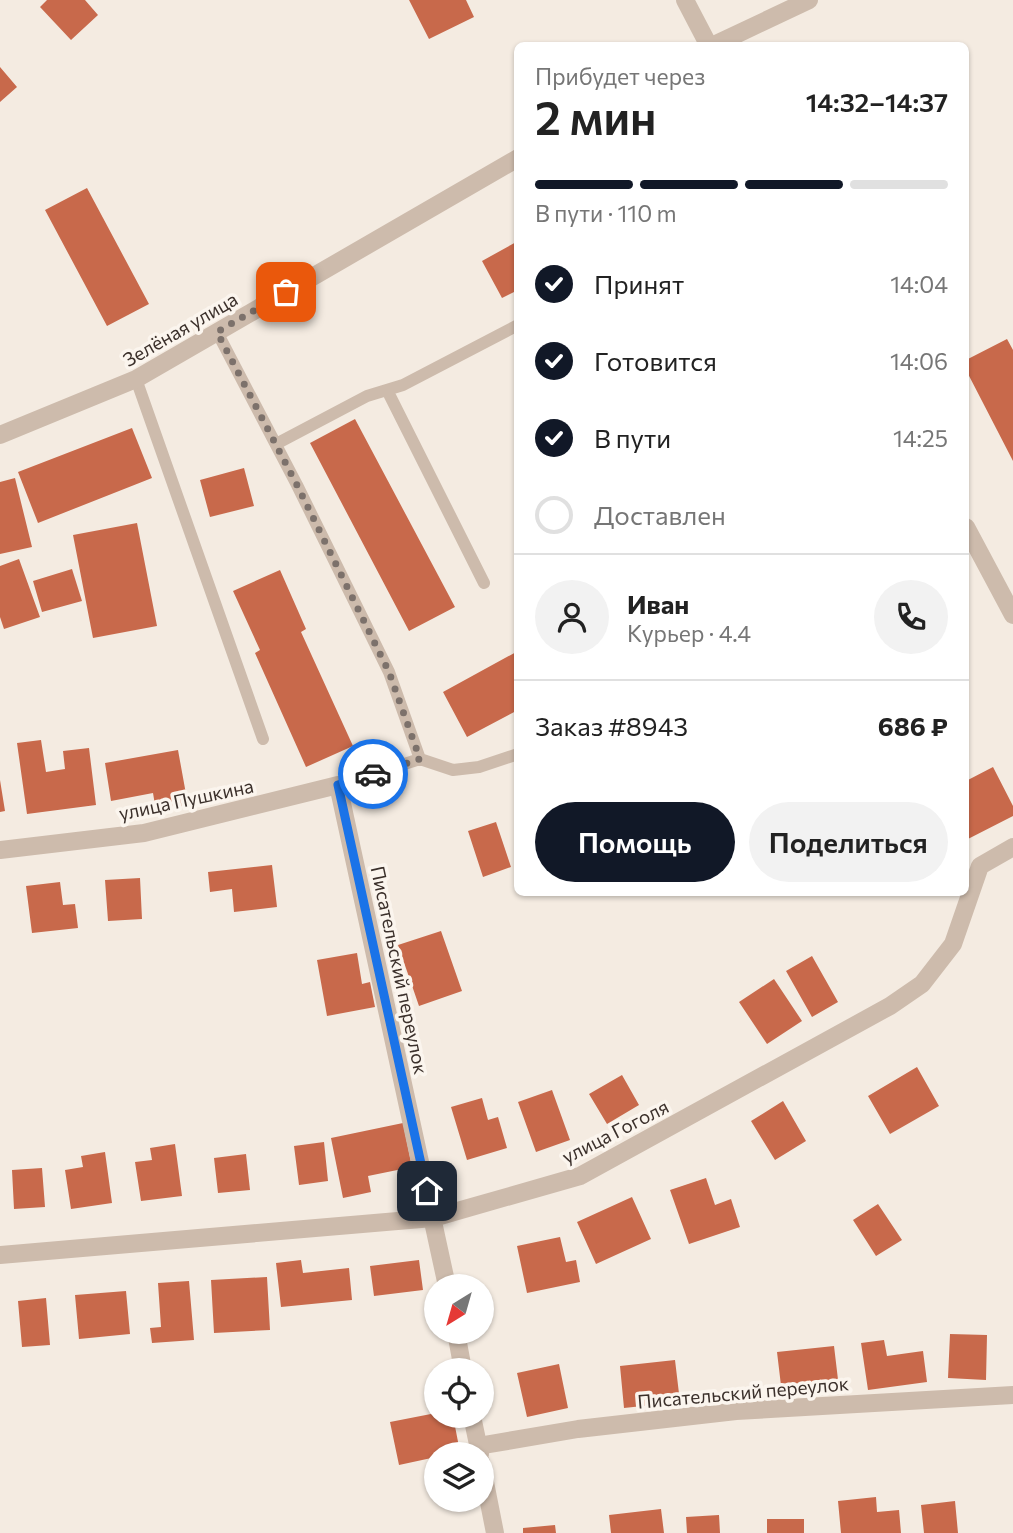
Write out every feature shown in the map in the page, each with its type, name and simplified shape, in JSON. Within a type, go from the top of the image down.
[{"type":"street","points":[[685,0],[708,42]]},
{"type":"street","points":[[719,42],[809,0]]},
{"type":"street","name":"Зелёная улица","points":[[0,435],[136,379],[514,160]]},
{"type":"street","points":[[969,533],[1013,615]]},
{"type":"street","name":"улица Пушкина","points":[[0,850],[144,833],[338,785]]},
{"type":"street","name":"Писательский переулок","points":[[338,785],[445,1274]]},
{"type":"street","name":"улица Гоголя","points":[[0,1255],[433,1217],[580,1176],[891,1006],[922,984],[953,944],[979,866],[1013,847]]},
{"type":"street","name":"Писательский переулок","points":[[494,1450],[578,1429],[736,1411],[1013,1395]]},
{"type":"street","points":[[491,1512],[495,1533]]},
{"type":"lane","points":[[276,444],[367,396],[403,385],[514,327]]},
{"type":"lane","points":[[217,332],[389,672],[420,759]]},
{"type":"lane","points":[[136,379],[263,739]]},
{"type":"lane","points":[[387,390],[484,583]]},
{"type":"lane","points":[[338,785],[420,759],[453,770],[479,767],[514,755]]},
{"type":"building","points":[[47,0],[85,0],[98,15],[71,40],[40,7]]},
{"type":"building","points":[[409,0],[466,0],[474,17],[429,39]]},
{"type":"building","points":[[0,67],[17,87],[0,102]]},
{"type":"building","points":[[87,188],[149,304],[107,326],[45,210]]},
{"type":"building","points":[[514,243],[514,292],[502,298],[482,261]]},
{"type":"building","points":[[1007,339],[1013,350],[1013,461],[969,376],[969,358]]},
{"type":"building","points":[[355,419],[455,607],[409,631],[310,443]]},
{"type":"building","points":[[132,428],[152,478],[38,523],[18,472]]},
{"type":"building","points":[[244,468],[254,506],[210,517],[200,480]]},
{"type":"building","points":[[15,478],[32,547],[0,554],[0,482]]},
{"type":"building","points":[[137,523],[157,626],[93,638],[73,535]]},
{"type":"building","points":[[19,559],[40,617],[4,629],[0,617],[0,566]]},
{"type":"building","points":[[72,569],[82,601],[42,612],[33,581]]},
{"type":"building","points":[[280,570],[306,629],[301,632],[353,746],[306,767],[255,653],[260,650],[233,591]]},
{"type":"building","points":[[514,653],[514,712],[467,737],[443,692]]},
{"type":"building","points":[[41,740],[46,772],[65,769],[63,751],[89,748],[96,805],[27,814],[17,743]]},
{"type":"building","points":[[178,750],[188,805],[156,811],[153,793],[111,801],[105,763]]},
{"type":"building","points":[[993,767],[1013,806],[1013,816],[969,838],[969,779]]},
{"type":"building","points":[[0,780],[5,811],[0,812]]},
{"type":"building","points":[[496,822],[511,867],[483,877],[468,831]]},
{"type":"building","points":[[272,865],[277,907],[234,912],[232,889],[210,892],[208,872]]},
{"type":"building","points":[[140,878],[142,919],[108,921],[105,880]]},
{"type":"building","points":[[60,882],[63,905],[75,904],[78,928],[32,933],[26,886]]},
{"type":"building","points":[[441,931],[462,991],[419,1006],[398,945]]},
{"type":"building","points":[[357,953],[362,984],[370,982],[375,1007],[327,1016],[317,960]]},
{"type":"building","points":[[812,956],[838,1002],[812,1017],[786,971]]},
{"type":"building","points":[[774,979],[802,1021],[767,1044],[739,1002]]},
{"type":"building","points":[[917,1067],[939,1106],[890,1134],[868,1096]]},
{"type":"building","points":[[622,1075],[639,1105],[607,1124],[589,1094]]},
{"type":"building","points":[[552,1090],[570,1140],[536,1152],[518,1102]]},
{"type":"building","points":[[482,1098],[488,1120],[498,1117],[507,1148],[467,1160],[451,1107]]},
{"type":"building","points":[[783,1101],[806,1141],[775,1160],[751,1121]]},
{"type":"building","points":[[403,1123],[412,1167],[368,1176],[371,1192],[343,1198],[331,1138]]},
{"type":"building","points":[[324,1142],[328,1181],[299,1185],[294,1146]]},
{"type":"building","points":[[175,1144],[182,1196],[141,1201],[135,1162],[152,1160],[150,1148]]},
{"type":"building","points":[[105,1152],[112,1203],[71,1209],[65,1170],[83,1167],[81,1156]]},
{"type":"building","points":[[246,1154],[250,1190],[218,1193],[214,1158]]},
{"type":"building","points":[[42,1168],[45,1207],[14,1209],[12,1170]]},
{"type":"building","points":[[706,1178],[715,1205],[731,1199],[740,1227],[689,1244],[670,1190]]},
{"type":"building","points":[[632,1197],[651,1239],[596,1264],[577,1222]]},
{"type":"building","points":[[878,1204],[902,1240],[876,1256],[853,1220]]},
{"type":"building","points":[[560,1237],[566,1262],[576,1260],[580,1282],[527,1293],[517,1246]]},
{"type":"building","points":[[301,1260],[303,1273],[349,1268],[352,1300],[281,1307],[276,1263]]},
{"type":"building","points":[[419,1260],[423,1290],[374,1296],[370,1266]]},
{"type":"building","points":[[267,1277],[270,1330],[214,1333],[211,1280]]},
{"type":"building","points":[[189,1281],[194,1340],[152,1343],[150,1328],[161,1327],[158,1283]]},
{"type":"building","points":[[126,1291],[130,1334],[79,1339],[75,1295]]},
{"type":"building","points":[[46,1298],[50,1345],[22,1347],[18,1301]]},
{"type":"building","points":[[950,1334],[987,1335],[986,1380],[948,1378]]},
{"type":"building","points":[[884,1340],[887,1356],[923,1351],[927,1382],[868,1390],[861,1343]]},
{"type":"building","points":[[834,1346],[839,1388],[782,1394],[777,1352]]},
{"type":"building","points":[[675,1360],[680,1402],[624,1408],[620,1366]]},
{"type":"building","points":[[559,1364],[568,1408],[527,1417],[517,1373]]},
{"type":"building","points":[[424,1415],[424,1428],[455,1428],[458,1442],[424,1442],[424,1460],[399,1465],[390,1422]]},
{"type":"building","points":[[876,1497],[877,1512],[899,1510],[901,1533],[841,1533],[838,1501]]},
{"type":"building","points":[[955,1501],[958,1533],[924,1533],[921,1505]]},
{"type":"building","points":[[661,1509],[664,1533],[611,1533],[609,1515]]},
{"type":"building","points":[[719,1515],[720,1533],[687,1533],[686,1517]]},
{"type":"building","points":[[767,1519],[804,1519],[804,1533],[767,1533]]},
{"type":"building","points":[[555,1525],[556,1533],[523,1533],[523,1528]]},
{"type":"way so far","points":[[286,292],[217,332],[297,485],[389,672],[420,759],[373,774]]},
{"type":"route","points":[[373,774],[338,785],[427,1191]]}]
